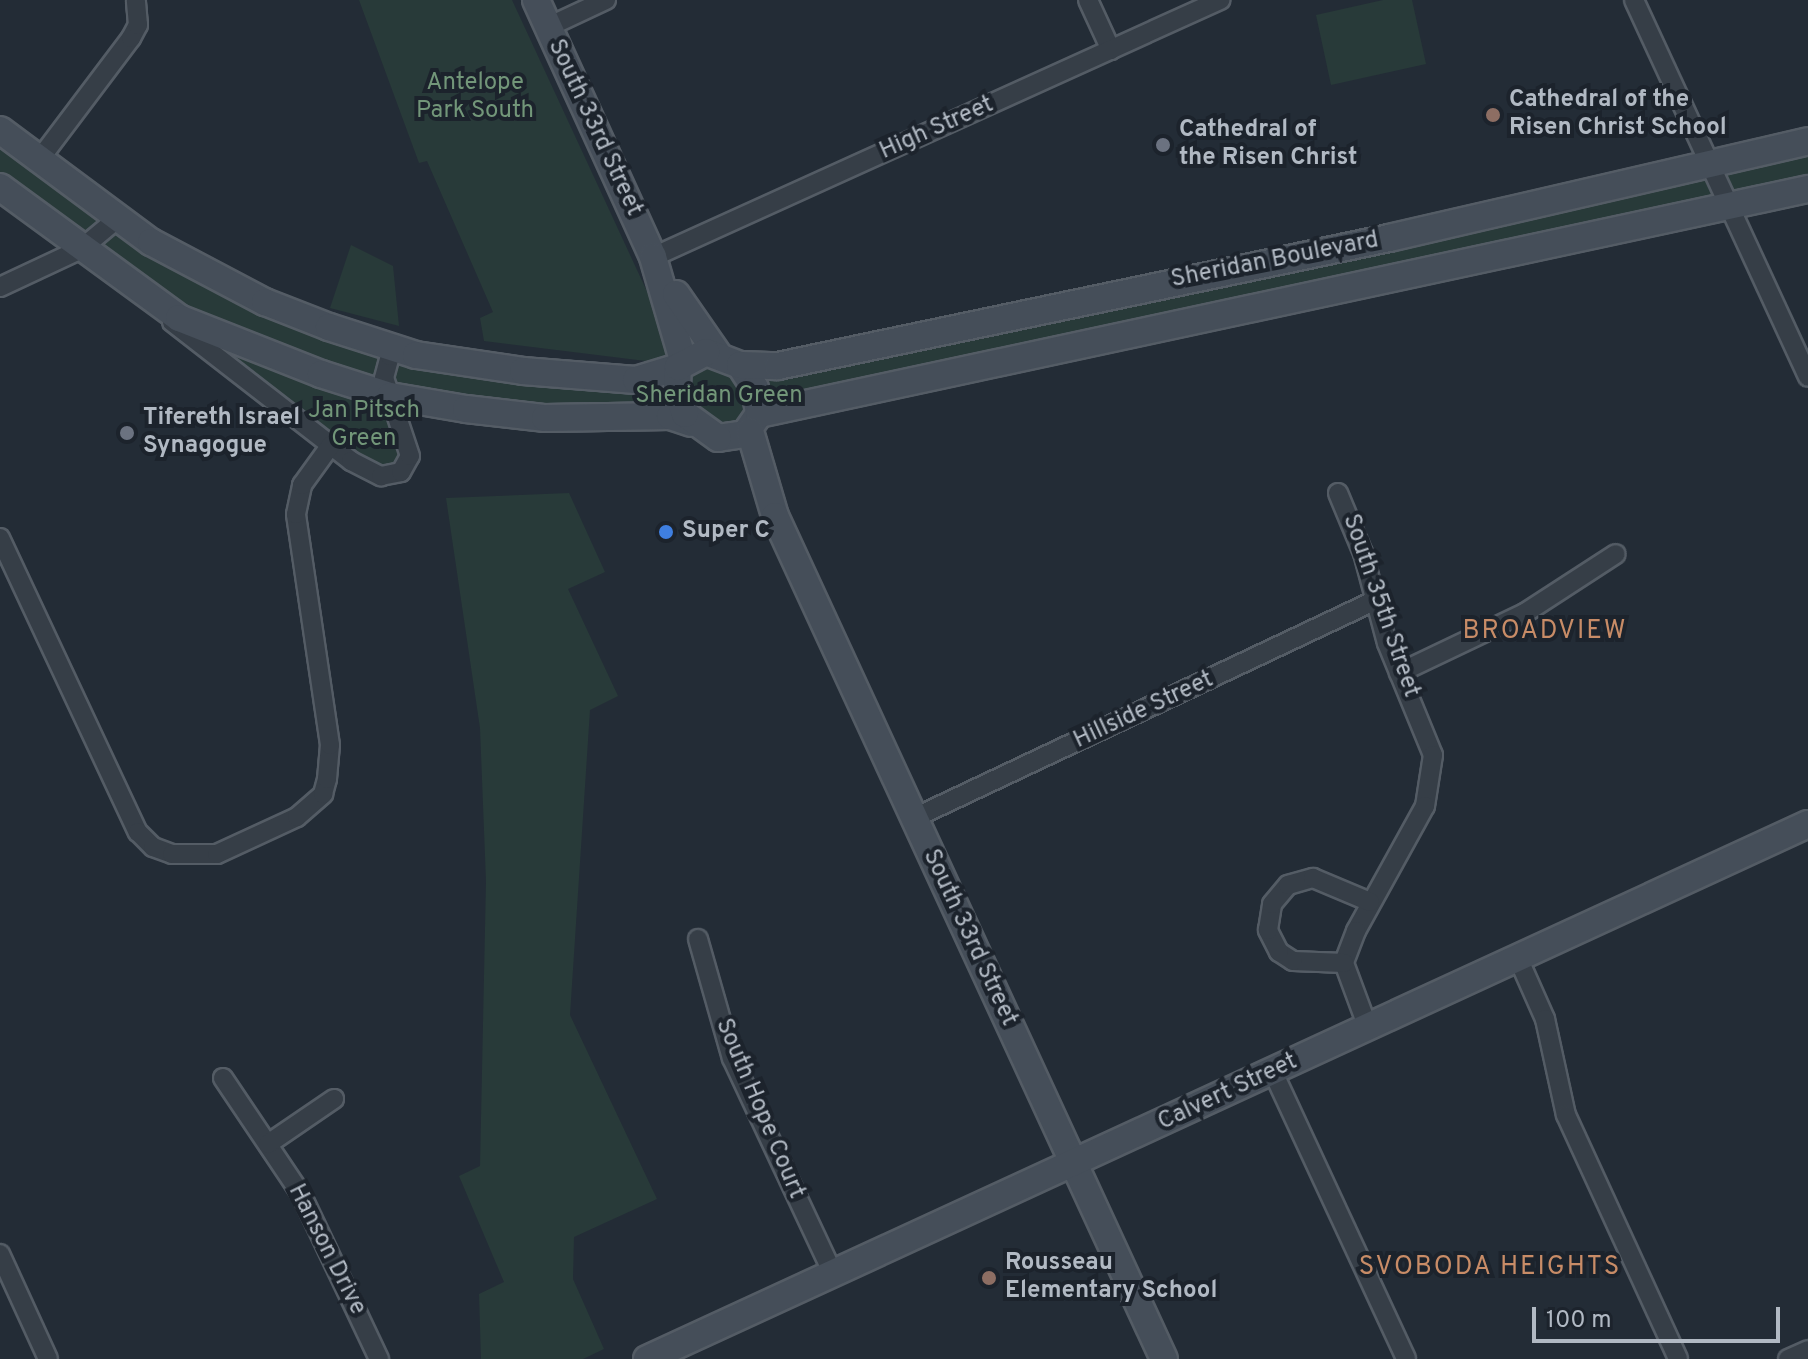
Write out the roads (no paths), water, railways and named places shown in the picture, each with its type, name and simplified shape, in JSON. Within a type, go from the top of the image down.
[{"type":"main road","name":"South 33rd Street","points":[[536,0],[653,257],[681,364]]},
{"type":"main road","points":[[0,130],[117,219],[265,302],[407,352],[523,371],[636,380],[681,364],[728,359],[755,388],[755,423],[718,438],[670,416],[545,418],[390,396],[226,338],[137,292],[0,187]]},
{"type":"main road","name":"Sheridan Boulevard","points":[[728,359],[778,366],[1217,271],[1389,238],[1808,141]]},
{"type":"main road","name":"Sheridan Boulevard","points":[[755,423],[1227,314],[1808,189]]},
{"type":"main road","name":"South 33rd Street","points":[[653,257],[728,359]]},
{"type":"main road","points":[[1217,271],[1227,314]]},
{"type":"main road","points":[[681,364],[679,401],[691,423]]},
{"type":"main road","name":"South 33rd Street","points":[[755,423],[775,516]]},
{"type":"main road","name":"South 33rd Street","points":[[718,438],[775,516],[1164,1359]]},
{"type":"main road","name":"Calvert Street","points":[[647,1359],[1808,824]]},
{"type":"street","points":[[39,160],[131,38],[138,25],[136,0]]},
{"type":"street","points":[[548,27],[606,0]]},
{"type":"street","points":[[1088,0],[1111,50]]},
{"type":"street","name":"High Street","points":[[653,257],[1220,0]]},
{"type":"street","points":[[1634,0],[1808,377]]},
{"type":"street","points":[[0,287],[81,249],[117,219]]},
{"type":"street","points":[[137,292],[331,445],[381,476],[401,472],[410,456],[390,396],[385,366],[407,352]]},
{"type":"street","points":[[0,538],[128,817],[153,847],[172,854],[217,854],[297,817],[323,794],[330,745],[296,514],[302,485],[331,445]]},
{"type":"street","name":"South 35th Street","points":[[1338,493],[1363,553],[1374,601],[1399,673],[1427,734],[1434,771],[1425,806],[1370,902],[1344,963]]},
{"type":"street","points":[[1399,673],[1525,613],[1616,554]]},
{"type":"street","name":"Hillside Street","points":[[914,818],[1374,601]]},
{"type":"street","points":[[1368,1028],[1344,963],[1293,961],[1279,952],[1268,930],[1272,904],[1288,885],[1313,878],[1370,902]]},
{"type":"street","name":"South Hope Court","points":[[698,939],[732,1058],[833,1274]]},
{"type":"street","points":[[1518,958],[1545,1019],[1566,1115],[1678,1359]]},
{"type":"street","points":[[1273,1072],[1406,1359]]},
{"type":"street","name":"Hanson Drive","points":[[223,1078],[321,1231],[379,1359]]},
{"type":"street","points":[[268,1144],[334,1099]]},
{"type":"street","points":[[0,1254],[48,1359]]},
{"type":"street","points":[[1788,1359],[1808,1350]]},
{"type":"place","name":"Cathedral of the Risen Christ School","points":[[1493,115]]},
{"type":"place","name":"Cathedral of the Risen Christ","points":[[1163,145]]},
{"type":"place","name":"Tifereth Israel Synagogue","points":[[127,433]]},
{"type":"place","name":"Super C","points":[[666,532]]},
{"type":"place","name":"Rousseau Elementary School","points":[[989,1278]]},
{"type":"district","name":"BROADVIEW","points":[[1545,632]]},
{"type":"district","name":"SVOBODA HEIGHTS","points":[[1490,1268]]},
{"type":"park label","name":"Antelope Park South","points":[[475,98]]},
{"type":"park label","name":"Sheridan Green","points":[[719,397]]},
{"type":"park label","name":"Jan Pitsch Green","points":[[364,426]]}]
